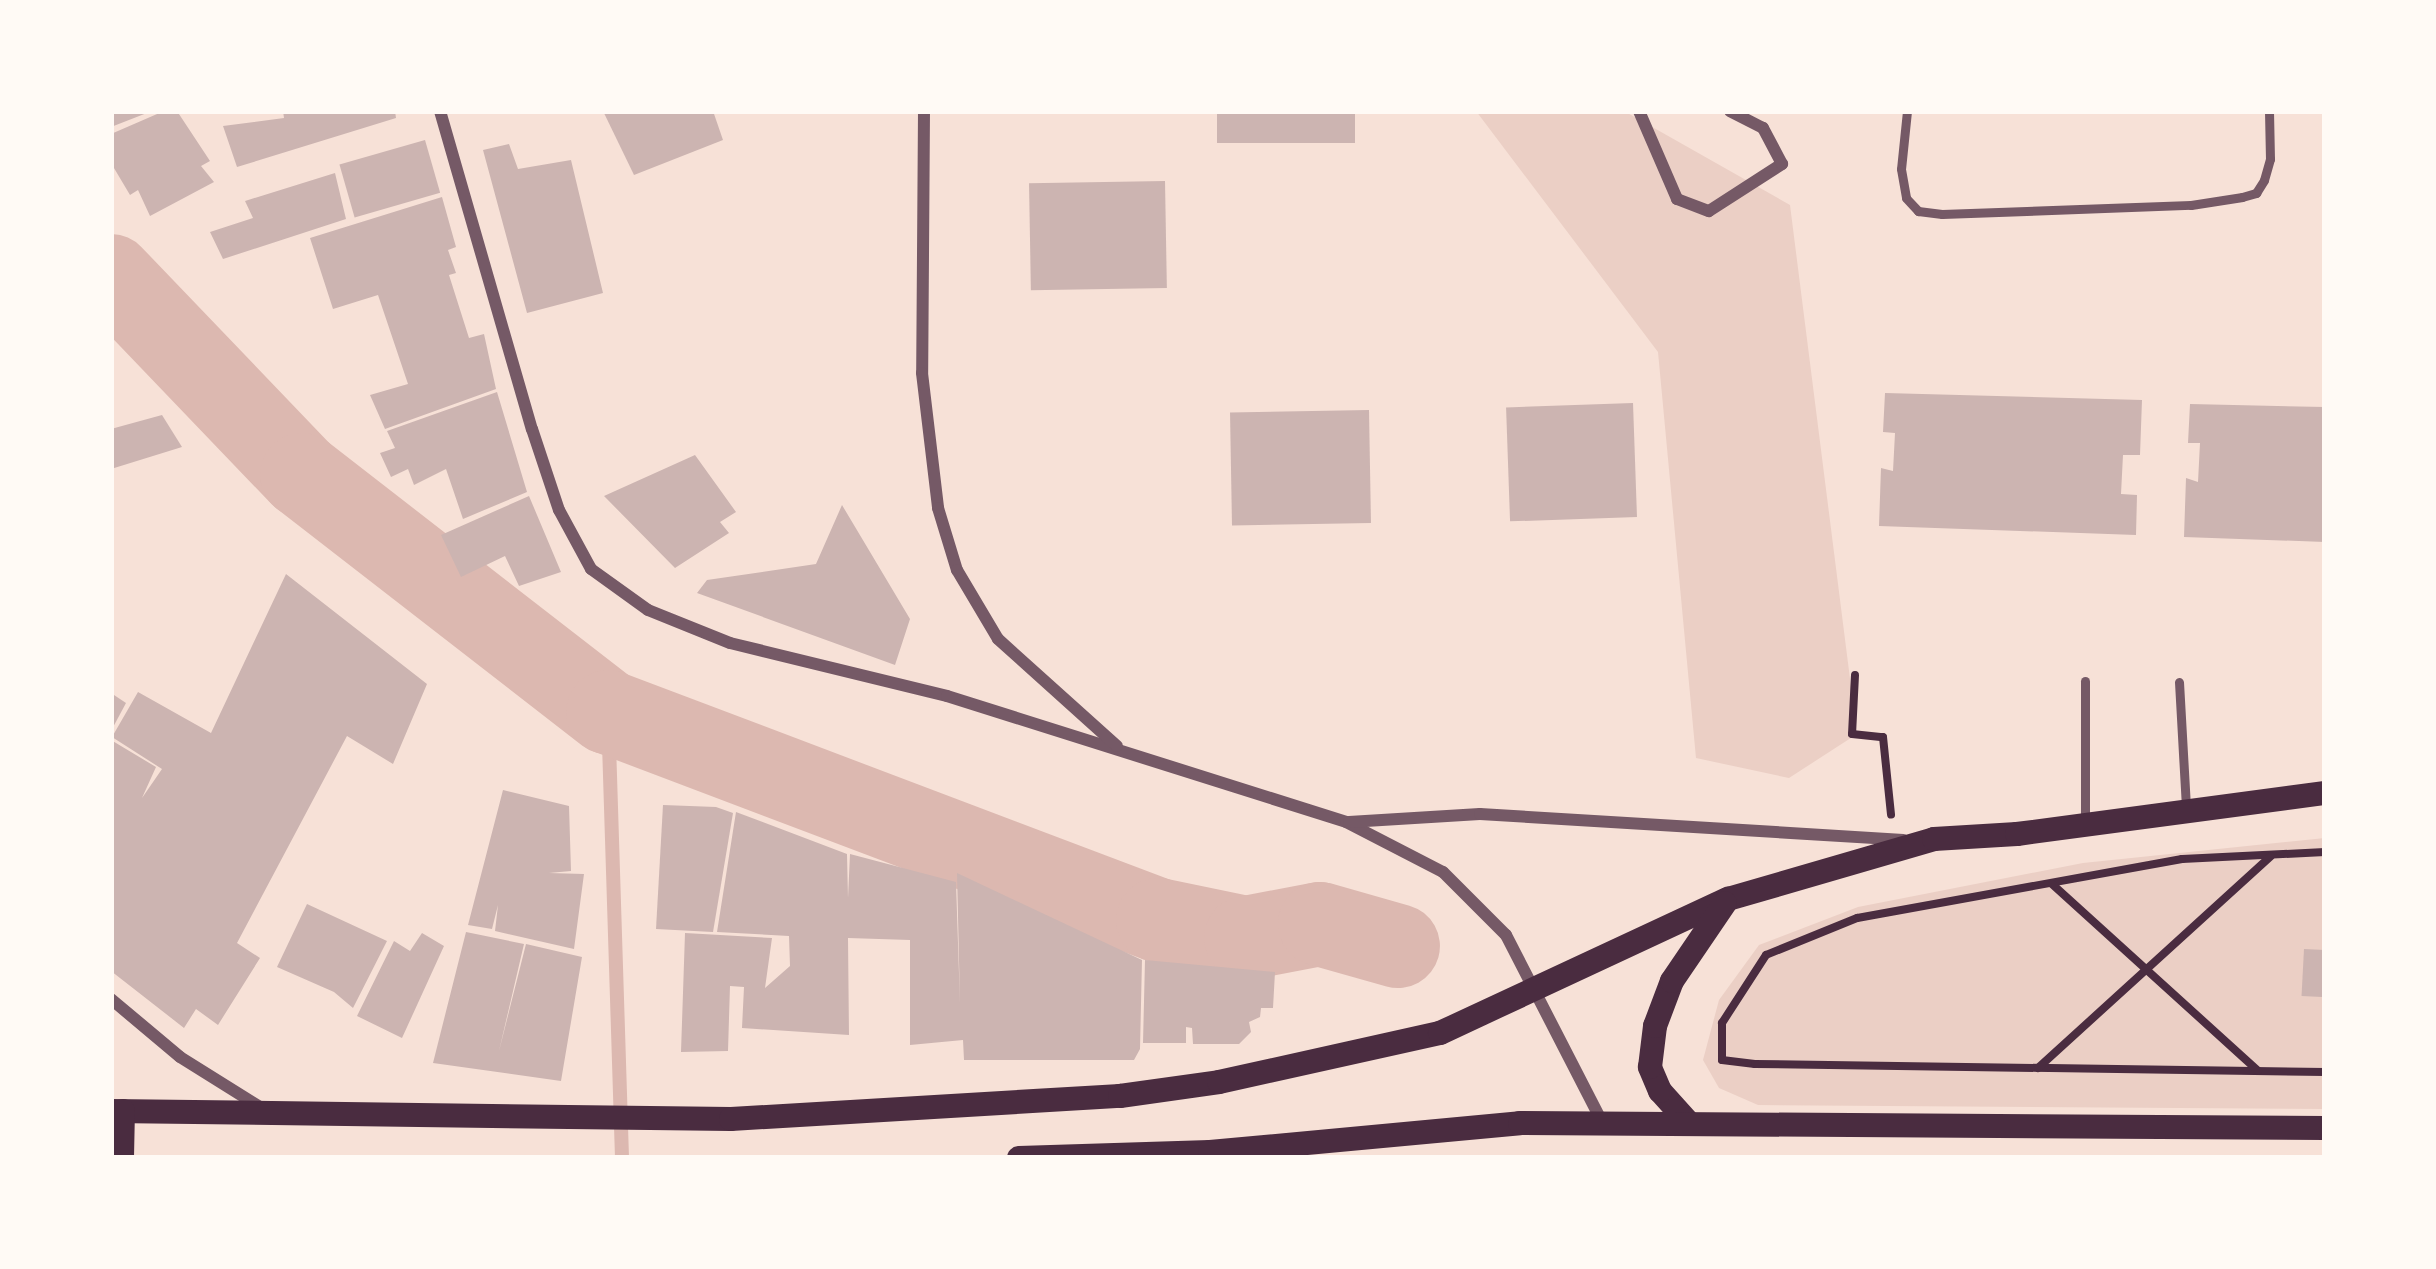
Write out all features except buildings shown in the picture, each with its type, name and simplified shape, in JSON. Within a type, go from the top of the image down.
[{"type":"main road","points":[[122,1157],[117,1111],[730,1119],[1120,1096],[1219,1082],[1440,1033],[1727,899],[1934,839],[2085,825],[2325,793]]},
{"type":"main road","points":[[1687,1121],[1660,1091],[1650,1067],[1655,1026],[1672,981],[1727,899]]},
{"type":"main road","points":[[1018,1158],[1208,1155],[1520,1123],[2325,1128]]},
{"type":"main road","points":[[111,1157],[141,1158]]},
{"type":"street","points":[[440,111],[532,429],[559,510],[591,569],[647,610],[730,643],[947,696],[1346,822],[1443,872],[1488,912],[1602,1122]]},
{"type":"street","points":[[925,111],[922,373],[938,508],[958,570],[998,639],[1123,751]]},
{"type":"street","points":[[1639,111],[1677,200],[1709,211],[1782,164],[1763,128],[1730,111]]},
{"type":"street","points":[[1346,822],[1480,814],[1934,839]]},
{"type":"street","points":[[111,998],[180,1057],[270,1113]]},
{"type":"lane","points":[[1907,111],[1901,169],[1906,198],[1918,211],[1942,214],[2192,205],[2256,193],[2270,159],[2270,111]]},
{"type":"lane","points":[[2085,680],[2085,825]]},
{"type":"lane","points":[[2179,682],[2186,809]]},
{"type":"path","points":[[1855,675],[1852,734],[1883,737],[1893,840]]},
{"type":"path","points":[[2325,852],[2182,859],[1856,918],[1766,956],[1722,1023],[1722,1060],[1738,1062],[2325,1072]]},
{"type":"path","points":[[2038,1068],[2272,855]]},
{"type":"path","points":[[2051,883],[2258,1071]]},
{"type":"shaded area","points":[[1476,111],[1624,111],[1790,205],[1857,734],[1789,778],[1696,758],[1658,352]]},
{"type":"shaded area","points":[[2325,838],[2325,1109],[1758,1105],[1719,1088],[1703,1060],[1719,1000],[1759,945],[1858,907],[2083,863]]},
{"type":"waterway","points":[[111,276],[302,475],[608,712],[1158,920],[1246,938],[1320,924],[1398,946]]},
{"type":"waterway","points":[[608,712],[622,1158]]}]
